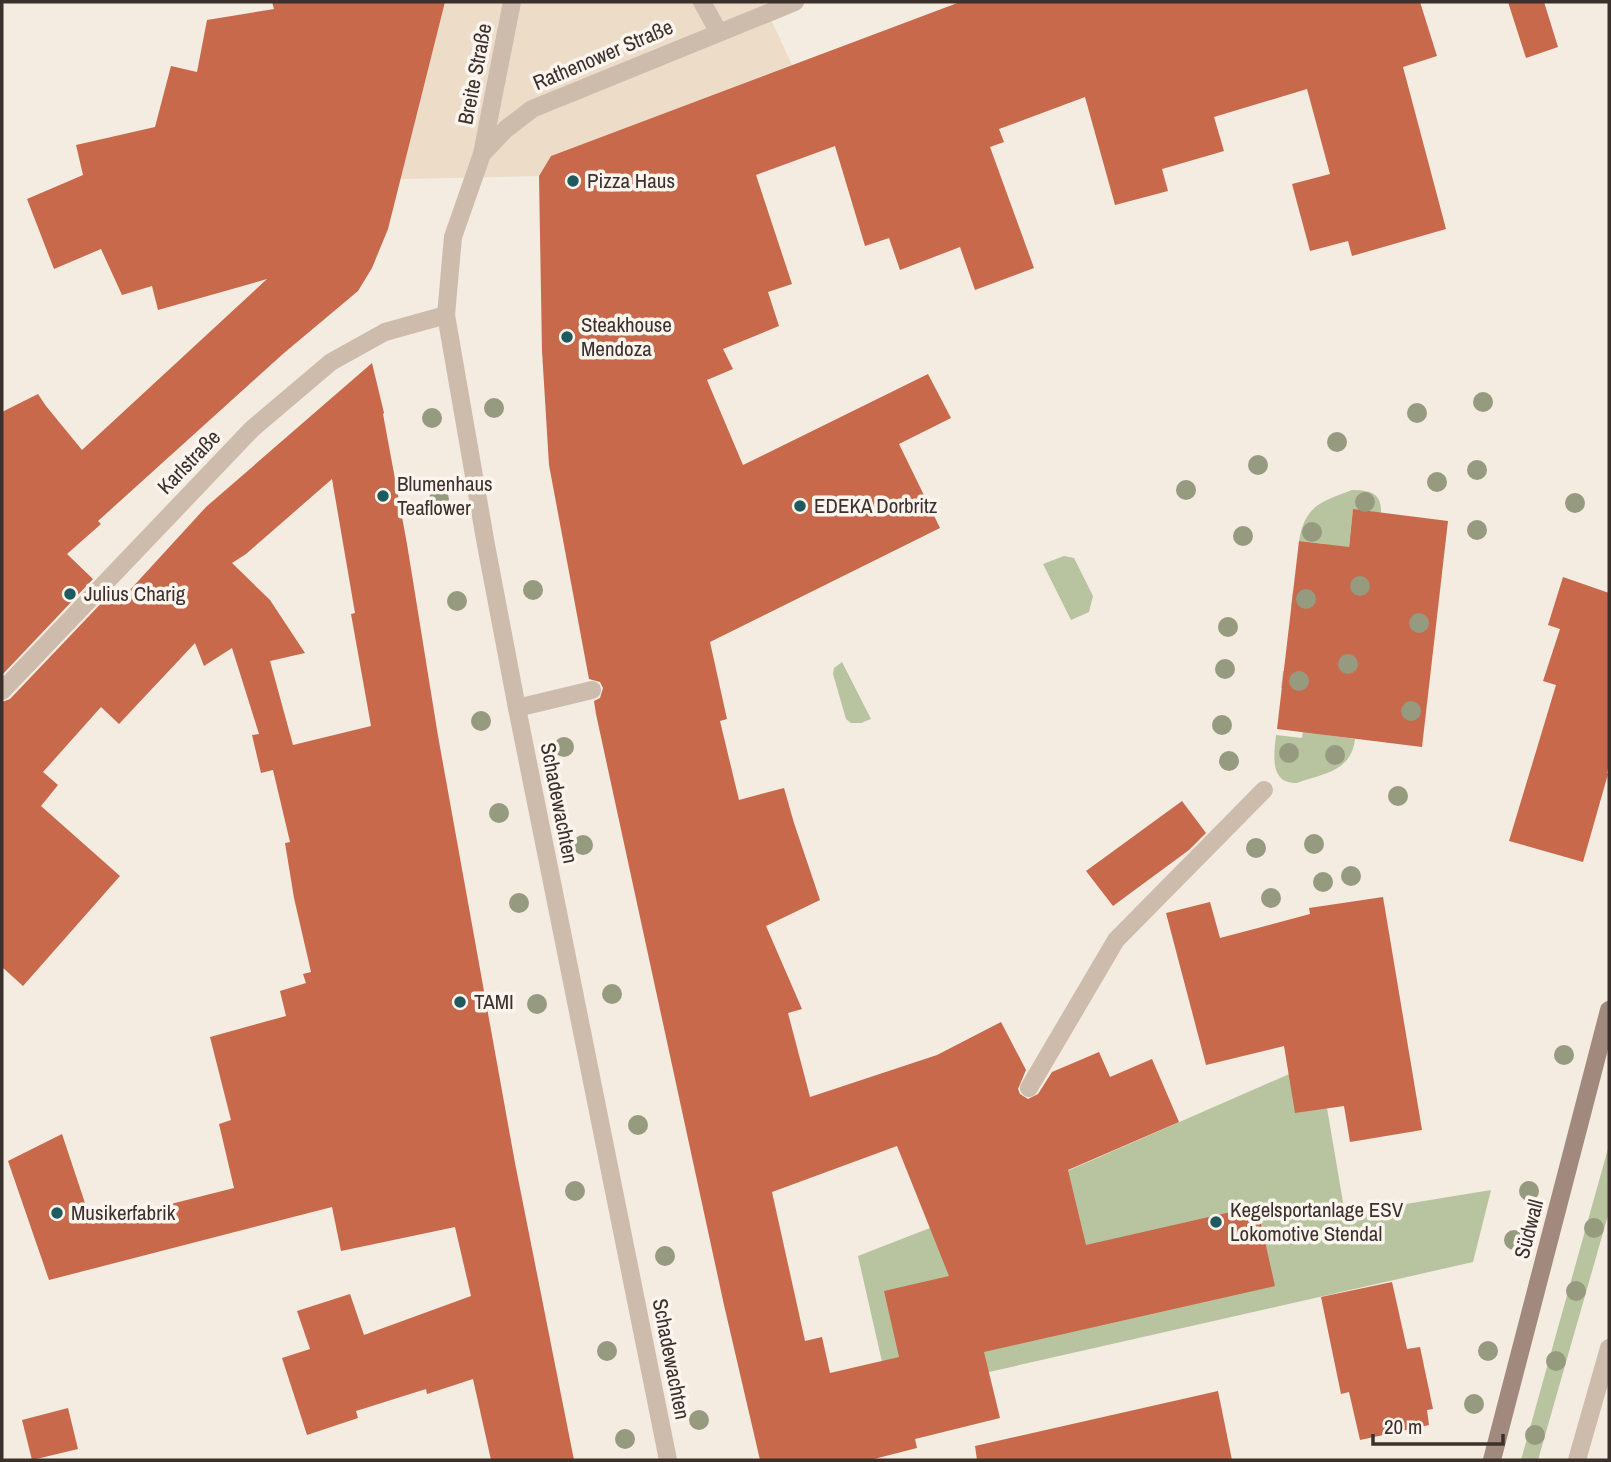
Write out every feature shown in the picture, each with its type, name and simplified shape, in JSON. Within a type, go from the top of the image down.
[{"type":"main road","name":"Südwall","points":[[1492,1460],[1609,1010]]},
{"type":"street","name":"Breite Straße","points":[[482,155],[512,2]]},
{"type":"street","points":[[702,2],[718,31]]},
{"type":"street","name":"Rathenower Straße","points":[[482,155],[506,129],[531,109],[795,2]]},
{"type":"street","name":"Schadewachten","points":[[482,155],[453,237],[446,315],[517,708],[668,1460]]},
{"type":"street","name":"Karlstraße","points":[[2,691],[252,429],[331,362],[386,332],[446,315]]},
{"type":"street","points":[[517,708],[592,690]]},
{"type":"street","points":[[1029,1087],[1116,940],[1264,790]]},
{"type":"street","points":[[1577,1460],[1609,1348]]},
{"type":"green space","points":[[1352,490],[1374,494],[1381,506],[1381,513],[1353,510],[1327,735],[1355,739],[1348,758],[1335,770],[1297,783],[1288,782],[1282,779],[1275,766],[1276,735],[1302,738],[1308,691],[1281,688],[1283,671],[1309,674],[1291,607],[1293,591],[1319,594],[1325,544],[1299,541],[1305,520],[1316,506]]},
{"type":"green space","points":[[1064,556],[1074,558],[1093,596],[1089,612],[1071,620],[1043,564]]},
{"type":"green space","points":[[842,662],[871,719],[851,723],[846,719],[833,674],[834,668]]},
{"type":"green space","name":"Kegelsportanlage ESV Lokomotive Stendal","points":[[1319,1061],[1345,1214],[1491,1190],[1473,1262],[890,1397],[858,1256],[994,1203]]},
{"type":"green space","points":[[1609,1145],[1609,1212],[1538,1460],[1521,1460]]},
{"type":"shaded area","points":[[445,2],[763,2],[792,65],[551,156],[539,176],[400,179]]},
{"type":"building","points":[[272,2],[445,2],[388,229],[372,268],[358,291],[284,353],[98,521],[101,524],[67,554],[93,579],[2,675],[2,412],[38,394],[82,450],[267,279],[158,310],[152,286],[122,295],[101,249],[54,269],[27,199],[83,175],[76,145],[155,127],[171,66],[197,72],[207,20],[274,9]]},
{"type":"building","points":[[960,2],[1420,2],[1437,56],[1403,67],[1446,229],[1352,256],[1348,241],[1310,251],[1292,184],[1330,174],[1307,89],[1214,117],[1224,151],[1162,169],[1168,191],[1115,205],[1085,97],[999,129],[1004,142],[990,147],[1034,268],[975,290],[960,247],[900,270],[889,238],[865,246],[835,146],[756,175],[792,284],[768,292],[779,326],[723,349],[733,369],[707,380],[743,465],[928,374],[951,418],[899,444],[940,528],[710,642],[727,719],[720,721],[739,800],[784,788],[820,900],[766,926],[802,1009],[788,1013],[810,1097],[937,1055],[1001,1022],[1026,1070],[1018,1089],[1020,1094],[1028,1099],[1038,1094],[1052,1072],[1099,1052],[1110,1077],[1152,1059],[1179,1122],[1068,1170],[1086,1245],[1257,1206],[1275,1286],[984,1352],[1000,1418],[915,1439],[917,1448],[870,1460],[760,1460],[596,714],[594,701],[600,698],[603,688],[600,682],[589,679],[549,465],[542,351],[539,176],[551,156]],"holes":[[[897,1146],[949,1276],[884,1291],[899,1357],[830,1373],[822,1337],[805,1341],[772,1192]]]},
{"type":"building","points":[[1508,2],[1544,2],[1558,47],[1526,58]]},
{"type":"building","points":[[372,363],[384,413],[438,736],[515,1163],[574,1460],[491,1460],[473,1379],[427,1394],[426,1389],[356,1411],[358,1418],[307,1435],[282,1358],[310,1349],[297,1311],[350,1294],[364,1335],[471,1296],[455,1227],[341,1251],[332,1207],[49,1280],[8,1161],[62,1134],[92,1224],[234,1188],[219,1124],[231,1120],[210,1037],[286,1016],[280,991],[306,983],[303,974],[311,972],[285,843],[290,842],[273,770],[261,773],[252,735],[259,734],[232,648],[204,666],[195,643],[119,724],[101,707],[43,772],[58,785],[41,806],[120,876],[23,986],[2,967],[2,702],[10,699],[109,595],[118,603],[206,507]],"holes":[[[332,479],[355,613],[351,614],[371,726],[293,745],[270,661],[305,653],[270,600],[232,563],[246,554]]]},
{"type":"building","points":[[1353,509],[1448,521],[1422,747],[1277,729],[1299,541],[1349,547]]},
{"type":"building","points":[[1563,577],[1609,593],[1608,774],[1583,862],[1509,841],[1556,685],[1543,681],[1560,629],[1548,625]]},
{"type":"building","points":[[1182,801],[1206,833],[1189,850],[1113,906],[1086,871]]},
{"type":"building","points":[[1383,897],[1422,1130],[1350,1142],[1344,1106],[1295,1113],[1284,1046],[1206,1065],[1166,913],[1210,902],[1220,938],[1310,914],[1309,908]]},
{"type":"building","points":[[1392,1282],[1407,1349],[1420,1347],[1433,1409],[1427,1410],[1429,1425],[1360,1440],[1349,1392],[1341,1394],[1321,1297]]},
{"type":"building","points":[[1218,1391],[1232,1460],[977,1460],[975,1446]]},
{"type":"building","points":[[68,1408],[78,1449],[32,1460],[22,1420]]},
{"type":"place","name":"Pizza Haus","points":[[573,181]]},
{"type":"place","name":"Steakhouse Mendoza","points":[[567,337]]},
{"type":"place","name":"Blumenhaus Teaflower","points":[[383,496]]},
{"type":"place","name":"EDEKA Dorbritz","points":[[800,506]]},
{"type":"place","name":"Julius Charig","points":[[70,594]]},
{"type":"place","name":"TAMI","points":[[460,1002]]},
{"type":"place","name":"Musikerfabrik","points":[[57,1213]]},
{"type":"place","name":"Kegelsportanlage ESV Lokomotive Stendal","points":[[1216,1222]]}]
